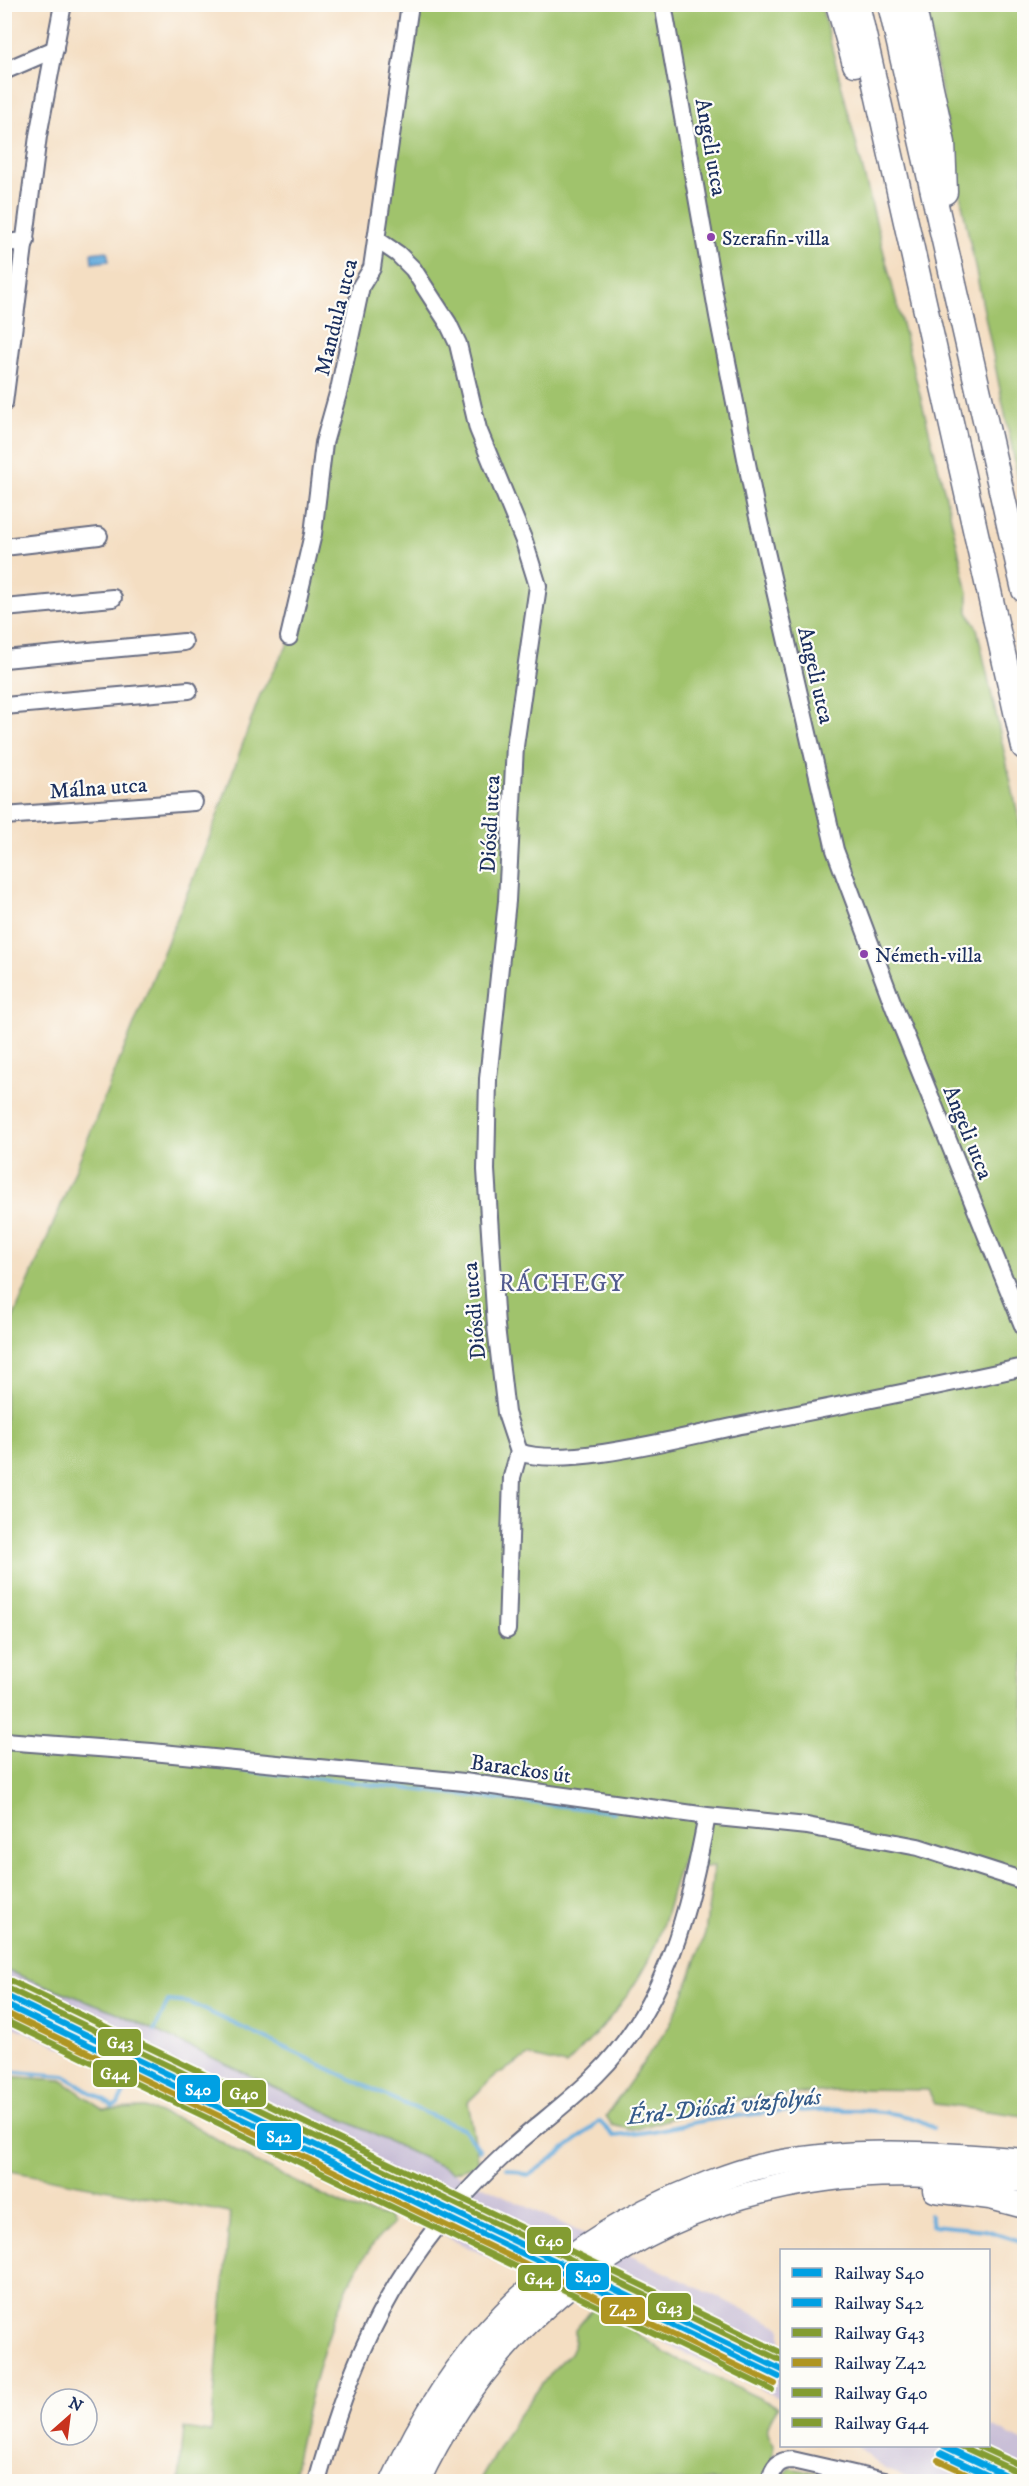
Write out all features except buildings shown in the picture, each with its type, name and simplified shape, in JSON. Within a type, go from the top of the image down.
[{"type":"highway","points":[[838,4],[868,112],[889,145]]},
{"type":"highway","points":[[857,4],[1024,747]]},
{"type":"highway","points":[[890,4],[947,245],[958,306],[1024,590]]},
{"type":"highway","points":[[913,4],[943,143],[947,245]]},
{"type":"highway","points":[[417,2481],[460,2403],[511,2340],[567,2286],[646,2235],[681,2206],[758,2168],[811,2159],[891,2153],[1024,2161]]},
{"type":"highway","points":[[393,2481],[424,2419],[459,2366],[492,2325],[526,2292],[577,2250],[637,2214],[827,2178],[890,2175],[1024,2180]]},
{"type":"highway","points":[[780,2186],[956,2192],[1024,2206]]},
{"type":"street","points":[[4,403],[11,304],[26,241],[38,136],[63,4]]},
{"type":"street","name":"Mandula utca","points":[[290,637],[313,534],[324,443],[339,390],[361,286],[372,268],[410,4]]},
{"type":"street","name":"Angeli utca","points":[[663,4],[750,482],[830,830],[854,902],[894,1007],[1024,1328]]},
{"type":"street","points":[[4,71],[55,49]]},
{"type":"street","name":"Diósdi utca","points":[[376,239],[398,254],[413,269],[434,300],[458,344],[478,429],[524,541],[538,586],[515,746],[507,901],[488,1079],[486,1170],[496,1326],[506,1413],[519,1452]]},
{"type":"street","points":[[4,243],[26,241]]},
{"type":"street","points":[[4,547],[99,536]]},
{"type":"street","points":[[4,608],[113,598]]},
{"type":"street","points":[[4,659],[184,642]]},
{"type":"street","points":[[4,706],[189,690]]},
{"type":"street","name":"Málna utca","points":[[4,816],[194,802]]},
{"type":"street","points":[[507,1630],[512,1477],[519,1452],[530,1456],[558,1459],[632,1447],[1024,1367]]},
{"type":"street","name":"Barackos út","points":[[4,1741],[152,1752],[464,1782],[707,1816],[807,1826],[885,1839],[928,1850],[1024,1881]]},
{"type":"street","points":[[317,2481],[348,2381],[390,2294],[413,2260],[452,2209],[505,2154],[597,2074],[619,2048],[651,2000],[676,1947],[707,1816]]},
{"type":"street","points":[[771,2477],[783,2460],[792,2460],[889,2481]]},
{"type":"shaded area","points":[[4,1970],[116,2012],[780,2327],[780,2399],[285,2159],[156,2090],[5,2023]]},
{"type":"shaded area","points":[[990,2425],[1024,2442],[1024,2481],[917,2481],[885,2469],[857,2447],[990,2447]]},
{"type":"green space","points":[[410,5],[821,5],[949,509],[968,593],[968,612],[977,628],[1024,842],[1024,2116],[935,2104],[928,2090],[859,2089],[726,2102],[633,2130],[612,2125],[606,2116],[670,2025],[687,1986],[705,1934],[714,1866],[704,1867],[683,1858],[655,1946],[638,1980],[616,2010],[566,2065],[529,2056],[496,2075],[468,2102],[479,2164],[453,2172],[116,2012],[5,1970],[5,1337],[57,1215],[209,839],[260,695],[291,639],[361,286]]},
{"type":"green space","points":[[926,5],[1024,5],[1024,507],[954,164]]},
{"type":"green space","points":[[4,2076],[61,2080],[103,2109],[145,2108],[190,2123],[255,2162],[352,2209],[389,2217],[393,2224],[373,2245],[355,2273],[339,2307],[305,2418],[292,2481],[179,2481],[184,2428],[211,2432],[230,2213],[5,2170]]},
{"type":"green space","points":[[596,2305],[667,2354],[778,2407],[768,2426],[768,2434],[774,2444],[769,2481],[479,2482],[515,2420],[552,2371],[570,2353],[575,2342],[575,2330]]},
{"type":"green space","points":[[790,2468],[869,2482],[778,2482]]},
{"type":"water","points":[[107,251],[109,261],[92,263],[91,253]]},
{"type":"waterway","points":[[218,1767],[614,1812]]},
{"type":"waterway","name":"Érd-Diósdi vízfolyás","points":[[155,2030],[168,2001],[190,2003],[391,2098],[463,2129],[480,2150]]},
{"type":"waterway","name":"Érd-Diósdi vízfolyás","points":[[4,2071],[65,2076],[113,2106],[118,2104],[126,2088]]},
{"type":"waterway","name":"Érd-Diósdi vízfolyás","points":[[507,2168],[528,2176],[599,2121],[614,2136],[758,2114],[858,2110],[889,2113],[915,2119],[933,2128]]},
{"type":"waterway","name":"Érd-Diósdi vízfolyás","points":[[930,2215],[932,2225],[985,2230],[1024,2242]]},
{"type":"rail line","name":"G40","points":[[11,1981],[780,2352]]},
{"type":"rail line","name":"G43","points":[[7,1988],[780,2360]]},
{"type":"rail line","name":"S40","points":[[4,1995],[780,2369]]},
{"type":"rail line","name":"S42","points":[[4,2004],[779,2377]]},
{"type":"rail line","name":"Z42","points":[[4,2012],[775,2384]]},
{"type":"rail line","name":"G44","points":[[4,2020],[772,2390]]},
{"type":"rail line","name":"S40","points":[[946,2447],[1020,2482]]},
{"type":"rail line","name":"G43","points":[[963,2447],[1024,2475]]},
{"type":"rail line","name":"G40","points":[[980,2447],[1024,2467]]},
{"type":"rail line","name":"S42","points":[[941,2453],[1002,2482]]},
{"type":"rail line","name":"Z42","points":[[938,2460],[985,2482]]},
{"type":"place","name":"Szerafin-villa","points":[[711,237]]},
{"type":"place","name":"Németh-villa","points":[[864,954]]},
{"type":"district","name":"RÁCHEGY","points":[[562,1283]]}]
